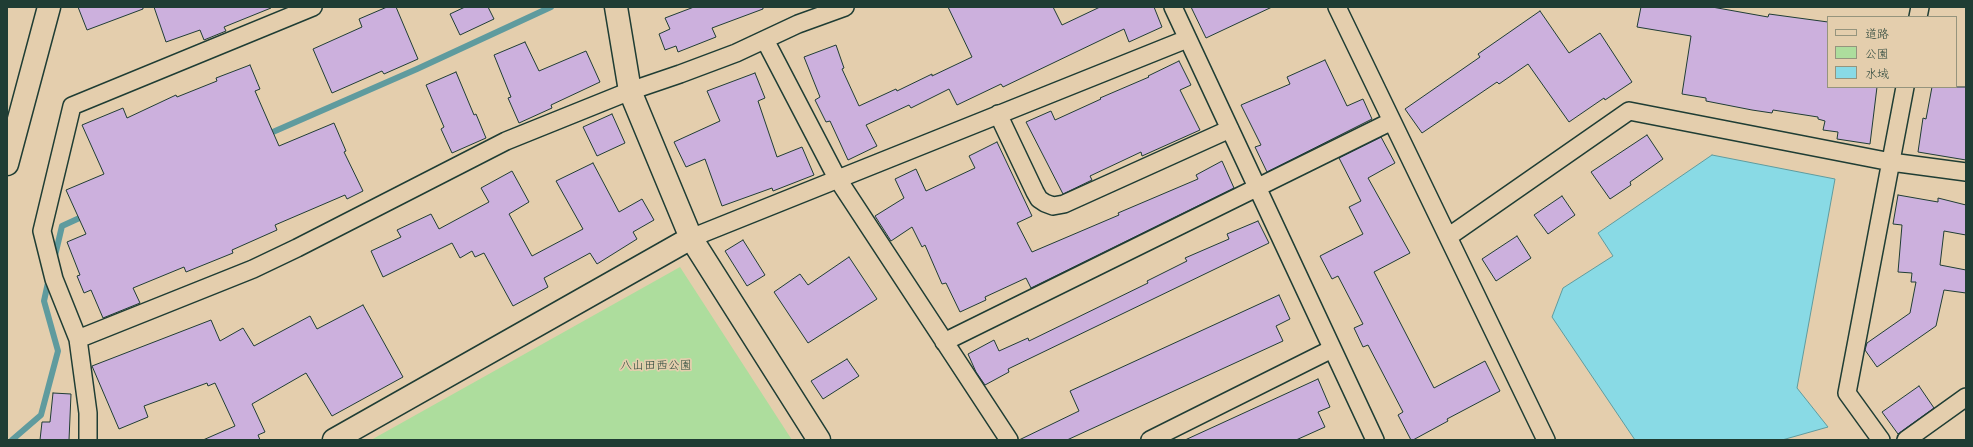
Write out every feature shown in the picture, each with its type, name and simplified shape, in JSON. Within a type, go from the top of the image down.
[{"type":"main road","points":[[7,164],[49,7]]},
{"type":"main road","points":[[616,7],[630,91],[691,238],[819,440]]},
{"type":"main road","points":[[346,437],[691,238]]},
{"type":"street","points":[[88,440],[88,413],[78,339],[54,279],[42,231],[72,106],[313,7]]},
{"type":"street","points":[[78,339],[253,269],[506,141],[630,91],[680,74],[765,40],[798,24],[845,7]]},
{"type":"street","points":[[1173,7],[1375,440]]},
{"type":"street","points":[[1337,7],[1546,440]]},
{"type":"street","points":[[691,238],[837,178],[1187,39]]},
{"type":"street","points":[[765,40],[837,178],[1008,440]]},
{"type":"street","points":[[1881,440],[1846,393],[1905,88]]},
{"type":"street","points":[[1448,237],[1629,111],[1891,162],[1966,172]]},
{"type":"street","points":[[998,114],[1039,199],[1053,206],[1064,204],[1230,129]]},
{"type":"street","points":[[944,342],[1392,121]]},
{"type":"street","points":[[1150,440],[1332,349]]},
{"type":"street","points":[[1906,440],[1966,397]]},
{"type":"green space","name":"八山田西公園","points":[[680,267],[792,440],[371,440]]},
{"type":"water","points":[[1712,155],[1835,179],[1797,388],[1828,427],[1782,440],[1635,440],[1552,317],[1563,288],[1613,256],[1598,233]]},
{"type":"building","points":[[78,7],[143,7],[143,9],[87,30]]},
{"type":"building","points":[[154,7],[271,8],[224,27],[226,31],[204,40],[200,30],[166,42]]},
{"type":"building","points":[[387,7],[396,7],[418,59],[384,74],[382,71],[332,93],[313,49],[362,27],[359,19]]},
{"type":"building","points":[[465,7],[488,7],[494,19],[460,35],[450,14]]},
{"type":"building","points":[[694,7],[763,7],[763,9],[712,28],[716,37],[678,52],[676,46],[665,50],[659,34],[670,29],[665,18]]},
{"type":"building","points":[[948,7],[1053,7],[1062,25],[1100,7],[1154,7],[1162,27],[1129,42],[1124,29],[1003,87],[1001,84],[957,105],[949,89],[911,108],[909,105],[866,125],[877,146],[848,160],[830,121],[826,122],[815,100],[820,97],[804,57],[836,45],[844,68],[842,69],[859,106],[896,89],[897,91],[932,74],[932,76],[972,57]]},
{"type":"building","points":[[1191,7],[1272,7],[1206,38]]},
{"type":"building","points":[[1641,7],[1712,7],[1768,17],[1769,14],[1827,22],[1827,88],[1877,88],[1870,144],[1837,139],[1838,132],[1823,130],[1825,121],[1818,119],[1818,117],[1773,110],[1772,113],[1752,110],[1706,101],[1706,98],[1682,94],[1691,36],[1637,27]]},
{"type":"building","points":[[1540,11],[1569,53],[1600,33],[1632,82],[1605,100],[1604,98],[1569,122],[1528,64],[1499,84],[1497,82],[1422,133],[1405,109],[1480,57],[1478,54]]},
{"type":"building","points":[[525,42],[539,71],[586,51],[600,82],[551,105],[552,108],[519,123],[508,98],[511,97],[494,55]]},
{"type":"building","points":[[1325,60],[1347,106],[1363,99],[1372,119],[1267,172],[1255,147],[1261,145],[1241,105],[1290,84],[1287,77]]},
{"type":"building","points":[[1179,61],[1191,85],[1180,90],[1200,130],[1142,156],[1141,152],[1090,176],[1092,180],[1063,194],[1026,122],[1051,111],[1055,120],[1101,99],[1100,98],[1149,77],[1148,76]]},
{"type":"building","points":[[250,65],[260,89],[255,91],[279,146],[334,123],[346,151],[344,152],[363,191],[347,199],[345,195],[275,225],[277,230],[232,250],[233,253],[186,272],[184,267],[133,288],[140,303],[103,318],[91,290],[84,293],[77,276],[80,275],[67,242],[86,234],[66,190],[104,174],[82,125],[123,108],[127,118],[176,95],[177,97],[217,81],[216,78]]},
{"type":"building","points":[[456,72],[474,115],[476,114],[486,138],[452,153],[441,129],[444,127],[426,85]]},
{"type":"building","points":[[755,73],[765,98],[758,101],[777,157],[802,147],[814,175],[773,191],[772,188],[722,206],[705,159],[686,167],[674,142],[720,121],[707,91]]},
{"type":"building","points":[[1966,87],[1966,160],[1918,152],[1923,118],[1926,119],[1932,88]]},
{"type":"building","points":[[612,114],[625,143],[597,156],[583,127]]},
{"type":"building","points":[[1647,135],[1663,159],[1630,182],[1631,185],[1610,199],[1591,172]]},
{"type":"building","points":[[1381,137],[1395,163],[1368,178],[1410,253],[1374,272],[1434,388],[1485,361],[1500,391],[1447,419],[1448,421],[1413,440],[1411,440],[1398,415],[1403,412],[1368,345],[1363,347],[1354,328],[1363,324],[1338,276],[1332,279],[1320,256],[1363,234],[1349,207],[1361,201],[1339,158]]},
{"type":"building","points":[[997,142],[1032,216],[1017,223],[1032,252],[1198,179],[1196,175],[1222,161],[1234,188],[1031,288],[1026,278],[985,297],[986,300],[960,312],[946,283],[942,284],[925,245],[922,247],[912,227],[891,241],[875,216],[904,198],[895,179],[916,169],[926,191],[975,168],[969,156]]},
{"type":"building","points":[[593,163],[619,212],[642,199],[654,220],[633,232],[637,239],[597,264],[590,253],[544,278],[548,287],[513,306],[484,253],[475,257],[472,251],[460,258],[452,243],[383,277],[371,251],[401,237],[397,230],[431,214],[439,229],[489,202],[481,188],[512,171],[529,202],[509,214],[532,256],[583,229],[556,181]]},
{"type":"building","points":[[1898,195],[1938,202],[1938,198],[1966,205],[1966,235],[1944,231],[1940,265],[1966,270],[1966,293],[1944,290],[1936,326],[1877,367],[1865,350],[1867,343],[1910,313],[1916,282],[1911,282],[1912,273],[1898,272],[1902,225],[1893,224]]},
{"type":"building","points":[[1562,196],[1575,215],[1548,234],[1534,215]]},
{"type":"building","points":[[1258,221],[1269,243],[1008,369],[1009,372],[985,385],[976,372],[968,354],[994,340],[999,351],[1028,338],[1029,341],[1148,283],[1147,281],[1187,261],[1185,258],[1229,239],[1227,234]]},
{"type":"building","points":[[1517,236],[1531,258],[1496,281],[1482,259]]},
{"type":"building","points":[[743,240],[765,275],[747,286],[725,251]]},
{"type":"building","points":[[849,257],[877,299],[808,343],[774,292],[800,274],[808,285]]},
{"type":"building","points":[[1279,295],[1290,319],[1276,326],[1283,341],[1067,440],[1019,440],[1079,411],[1070,391]]},
{"type":"building","points":[[363,305],[403,377],[332,416],[306,373],[252,404],[265,432],[258,435],[260,440],[203,440],[235,426],[215,383],[208,386],[207,383],[144,406],[148,417],[119,429],[92,366],[211,320],[220,341],[243,328],[254,346],[310,316],[317,329]]},
{"type":"building","points":[[847,359],[859,376],[823,399],[811,381]]},
{"type":"building","points":[[1318,379],[1330,407],[1318,412],[1325,427],[1296,440],[1185,440]]},
{"type":"building","points":[[1919,386],[1934,408],[1898,434],[1882,412]]},
{"type":"building","points":[[53,393],[71,394],[69,440],[40,440],[42,422],[50,422]]},
{"type":"waterway","points":[[266,135],[417,69],[551,7]]},
{"type":"waterway","points":[[54,260],[62,226],[86,215]]},
{"type":"waterway","points":[[12,440],[41,415],[58,351],[44,301],[49,278]]}]
